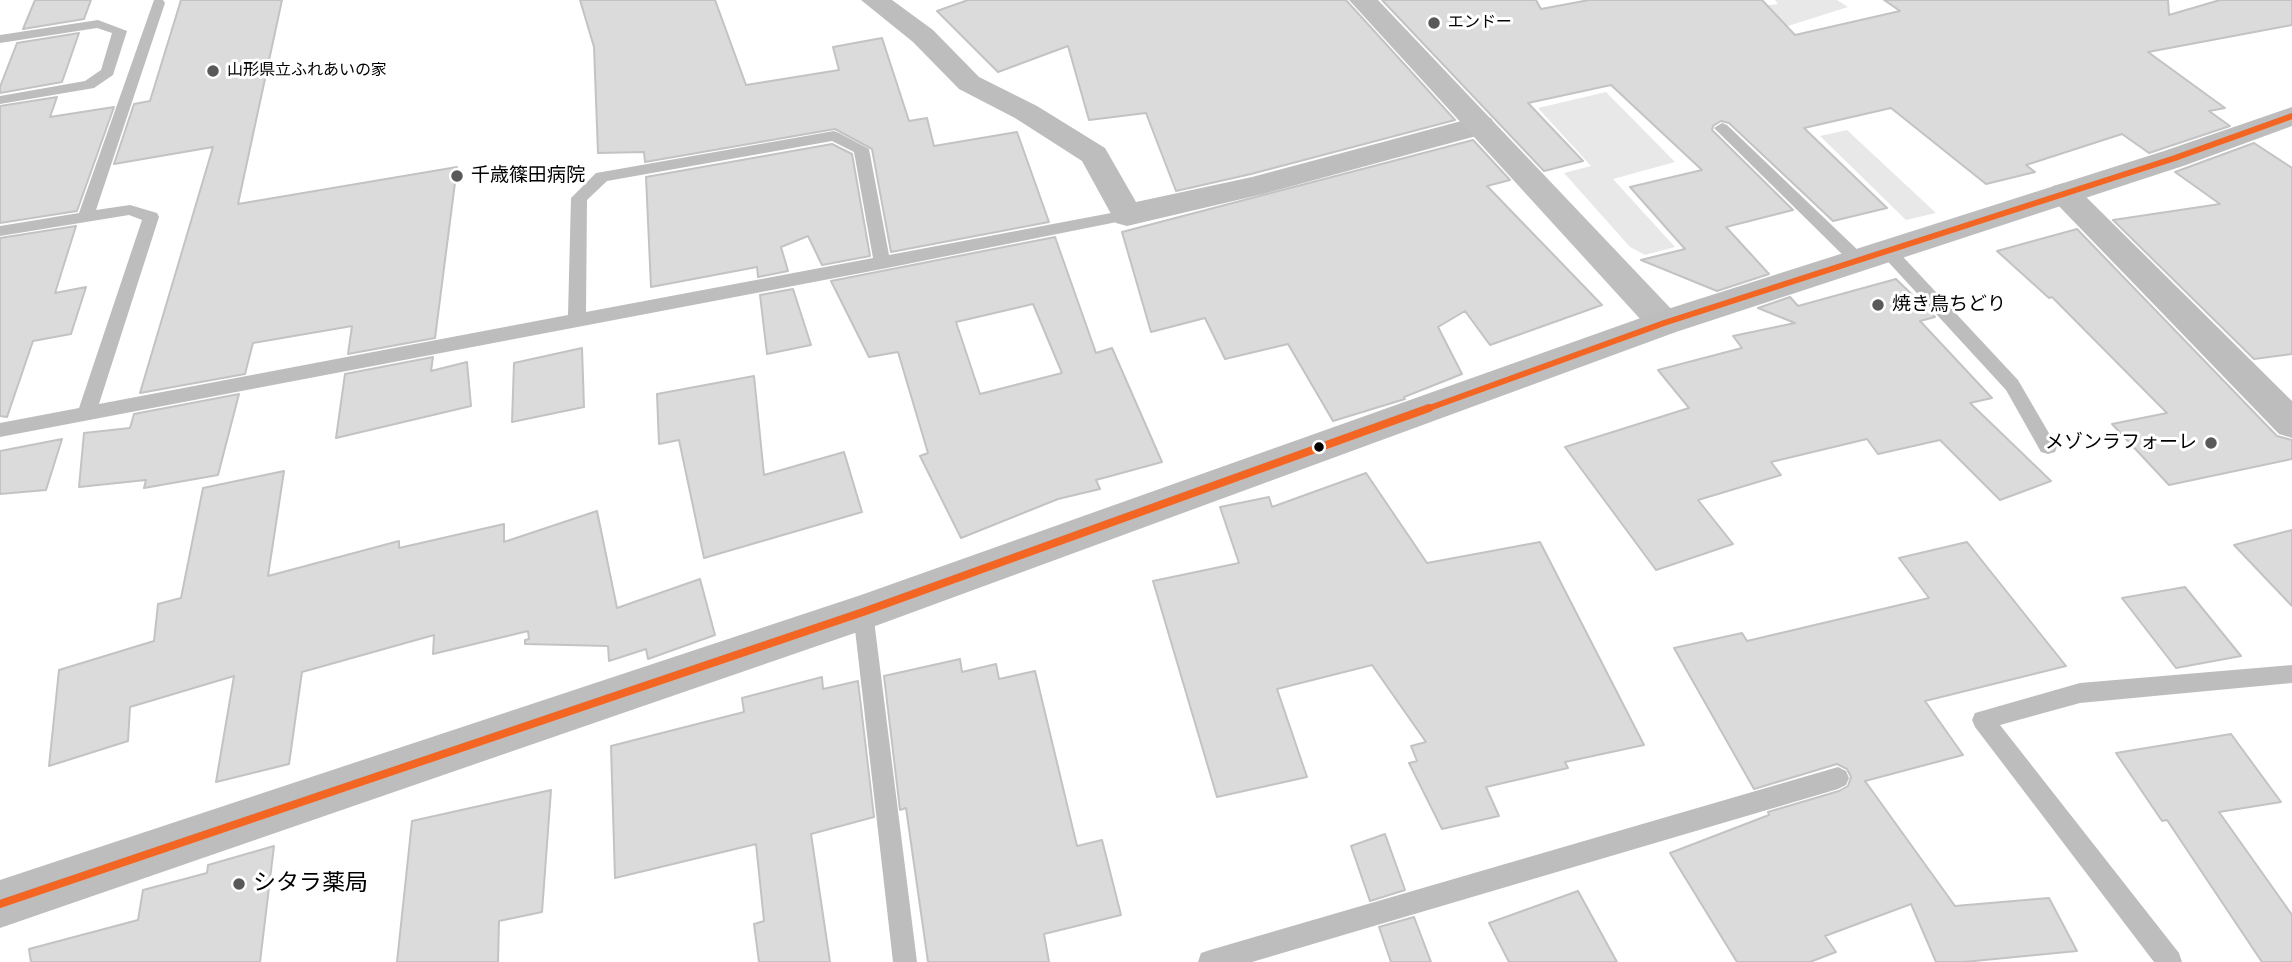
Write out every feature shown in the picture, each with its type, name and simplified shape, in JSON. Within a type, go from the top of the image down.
[{"type":"main road","points":[[875,0],[923,36],[969,83],[1026,113],[1094,155],[1127,215],[1252,187],[1480,125]]},
{"type":"main road","points":[[0,904],[863,611],[1664,323],[2175,158],[2292,116]]},
{"type":"main road","points":[[2064,193],[2292,424]]},
{"type":"street","points":[[1363,0],[1664,323]]},
{"type":"lane","points":[[86,217],[158,3]]},
{"type":"lane","points":[[0,40],[98,24],[120,32],[108,72],[89,85],[0,100]]},
{"type":"lane","points":[[1722,128],[1871,254],[2012,385],[2048,447]]},
{"type":"lane","points":[[577,320],[579,198],[602,177],[834,136],[861,149],[882,263]]},
{"type":"lane","points":[[0,231],[130,210],[151,217],[86,415]]},
{"type":"lane","points":[[0,430],[1127,215]]},
{"type":"lane","points":[[863,611],[905,962]]},
{"type":"lane","points":[[2170,962],[1983,720],[2080,693],[2292,674]]},
{"type":"lane","points":[[1210,962],[1838,778]]},
{"type":"shaded area","points":[[1775,0],[1837,0],[1848,7],[1624,78],[1638,21],[1778,4]]},
{"type":"shaded area","points":[[1606,92],[1675,162],[1613,179],[1675,247],[1645,255],[1630,247],[1564,173],[1591,166],[1538,108]]},
{"type":"shaded area","points":[[1847,130],[1936,213],[1906,220],[1820,136]]},
{"type":"building","points":[[35,0],[91,0],[84,19],[23,29]]},
{"type":"building","name":"千歳篠田病院","points":[[181,0],[282,0],[238,204],[457,167],[435,338],[348,354],[352,326],[253,343],[245,374],[140,393],[213,147],[114,164],[134,104],[150,101]]},
{"type":"building","points":[[580,0],[715,0],[746,85],[839,70],[833,47],[882,38],[909,121],[927,118],[934,146],[1017,132],[1049,222],[891,252],[872,149],[835,129],[645,162],[644,152],[598,153],[594,47]]},
{"type":"building","points":[[968,0],[1346,0],[1455,120],[1176,191],[1146,113],[1089,120],[1068,46],[998,72],[937,11]]},
{"type":"building","points":[[1382,0],[1536,0],[1541,9],[1589,0],[1762,0],[1795,35],[1900,11],[1884,0],[2168,0],[2169,15],[2220,0],[2292,0],[2292,25],[2148,52],[2225,108],[2209,111],[2230,126],[2149,153],[2122,134],[2026,165],[2035,172],[1986,184],[1891,108],[1804,128],[1887,208],[1833,221],[1729,123],[1721,121],[1713,126],[1712,130],[1793,210],[1726,227],[1769,274],[1717,291],[1641,260],[1685,249],[1630,187],[1702,170],[1611,85],[1528,103],[1583,161],[1544,171]]},
{"type":"building","points":[[79,33],[62,82],[0,93],[17,43]]},
{"type":"building","points":[[57,97],[50,117],[114,107],[77,211],[0,223],[0,106]]},
{"type":"building","points":[[1473,140],[1510,180],[1487,186],[1602,305],[1490,345],[1465,311],[1438,327],[1462,374],[1404,397],[1405,399],[1333,421],[1288,344],[1225,359],[1205,318],[1151,332],[1122,232]]},
{"type":"building","points":[[2254,143],[2292,168],[2292,354],[2254,359],[2113,220],[2220,204],[2175,172]]},
{"type":"building","points":[[832,144],[852,154],[870,256],[822,265],[808,236],[781,247],[788,271],[758,277],[757,267],[651,287],[646,177]]},
{"type":"building","points":[[76,226],[55,293],[86,287],[71,334],[33,341],[7,417],[0,416],[0,238]]},
{"type":"building","points":[[2077,229],[2277,436],[2292,440],[2292,459],[2169,485],[2112,424],[2167,413],[2052,297],[2049,298],[1997,251]]},
{"type":"building","points":[[1055,237],[1096,353],[1112,348],[1162,462],[1096,480],[1100,489],[1058,499],[961,538],[920,456],[928,453],[898,352],[869,357],[831,281]],"holes":[[[1033,304],[1062,373],[980,394],[956,322]]]},
{"type":"building","points":[[1896,279],[1935,317],[1920,321],[1992,398],[1970,403],[2051,481],[2000,500],[1940,440],[1878,454],[1867,439],[1771,462],[1781,475],[1698,500],[1733,544],[1656,570],[1565,447],[1689,408],[1658,370],[1742,348],[1733,336],[1795,323],[1758,308],[1790,297],[1798,306]]},
{"type":"building","points":[[793,289],[811,345],[767,354],[760,295]]},
{"type":"building","points":[[582,348],[584,407],[512,422],[514,363]]},
{"type":"building","points":[[433,357],[431,371],[467,362],[471,406],[336,438],[345,374]]},
{"type":"building","points":[[754,376],[764,475],[844,452],[862,512],[704,558],[679,440],[659,444],[657,394]]},
{"type":"building","points":[[239,394],[218,475],[144,488],[146,480],[79,487],[84,433],[130,428],[134,414]]},
{"type":"building","points":[[62,439],[46,490],[0,494],[0,451]]},
{"type":"building","points":[[284,471],[268,576],[399,541],[399,548],[504,524],[504,542],[597,511],[617,608],[700,579],[715,635],[648,659],[646,649],[609,661],[608,646],[525,644],[525,640],[529,639],[528,631],[433,654],[434,635],[302,672],[289,764],[216,782],[234,676],[130,707],[128,741],[49,766],[59,670],[154,641],[158,604],[181,598],[203,488]]},
{"type":"building","points":[[1366,473],[1427,563],[1540,542],[1644,745],[1565,762],[1568,768],[1486,787],[1499,816],[1442,829],[1409,763],[1417,761],[1411,746],[1426,742],[1372,665],[1277,689],[1307,777],[1217,797],[1153,581],[1239,563],[1220,507],[1269,497],[1272,507]]},
{"type":"building","points":[[2292,530],[2292,606],[2234,545]]},
{"type":"building","points":[[1967,542],[2066,666],[1925,701],[1963,755],[1865,781],[1955,906],[2049,898],[2077,951],[1964,962],[1936,962],[1911,904],[1825,936],[1836,952],[1810,962],[1737,962],[1670,853],[1769,815],[1768,812],[1839,791],[1848,786],[1851,777],[1847,769],[1837,764],[1754,789],[1674,648],[1742,633],[1747,641],[1929,598],[1899,558]]},
{"type":"building","points":[[2185,587],[2241,656],[2176,668],[2122,598]]},
{"type":"building","points":[[960,659],[962,672],[996,664],[999,679],[1035,671],[1077,846],[1102,840],[1121,915],[1044,934],[1049,962],[928,962],[906,808],[900,810],[884,676]]},
{"type":"building","points":[[822,677],[823,689],[858,681],[874,817],[811,834],[830,962],[759,962],[754,924],[764,921],[756,844],[615,878],[611,746],[744,712],[742,698]]},
{"type":"building","points":[[2231,734],[2281,802],[2219,812],[2292,915],[2292,962],[2262,962],[2167,820],[2162,821],[2116,753]]},
{"type":"building","points":[[551,790],[542,912],[499,921],[498,962],[397,962],[412,821]]},
{"type":"building","points":[[1385,834],[1405,890],[1370,901],[1351,846]]},
{"type":"building","points":[[274,846],[260,962],[31,962],[29,949],[138,920],[143,890],[207,873],[208,865]]},
{"type":"building","points":[[1578,891],[1617,962],[1509,962],[1489,923]]},
{"type":"building","points":[[1414,917],[1431,962],[1391,962],[1379,927]]},
{"type":"transit line","points":[[0,904],[863,612],[1664,323],[2175,158],[2292,116]]},
{"type":"place","name":"エンドー","points":[[1434,23]]},
{"type":"place","name":"山形県立ふれあいの家","points":[[213,71]]},
{"type":"place","name":"千歳篠田病院","points":[[457,176]]},
{"type":"place","name":"焼き鳥ちどり","points":[[1878,305]]},
{"type":"place","name":"メゾンラフォーレ","points":[[2211,443]]},
{"type":"place","name":"シタラ薬局","points":[[239,884]]}]
